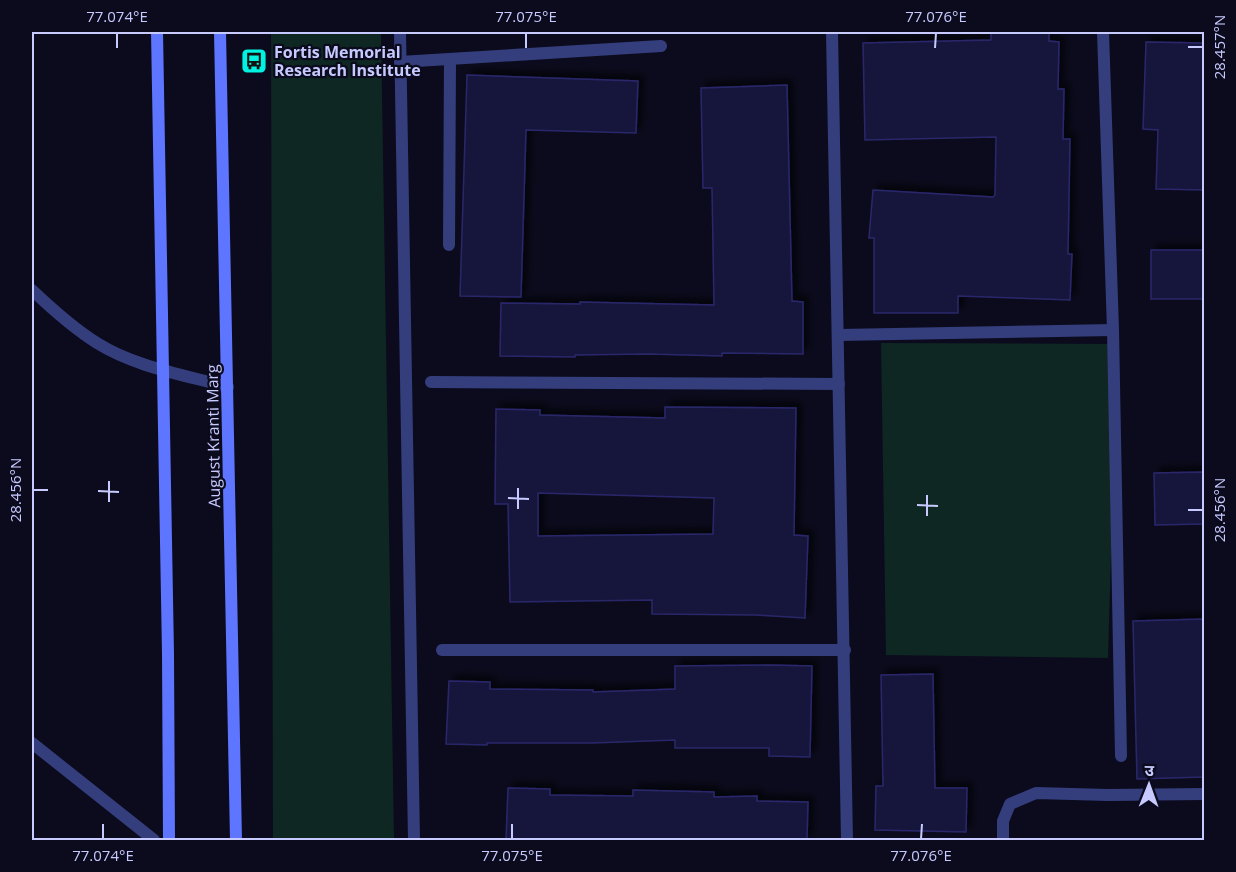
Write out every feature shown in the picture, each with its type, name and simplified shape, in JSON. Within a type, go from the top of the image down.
[{"type":"main road","points":[[157,32],[169,840]]},
{"type":"main road","name":"August Kranti Marg","points":[[220,32],[237,840]]},
{"type":"street","points":[[400,32],[414,840]]},
{"type":"street","points":[[832,32],[847,840]]},
{"type":"street","points":[[1103,32],[1113,330],[1121,756]]},
{"type":"street","points":[[400,62],[661,46]]},
{"type":"street","points":[[449,245],[450,60]]},
{"type":"street","points":[[32,290],[54,311],[98,343],[128,358],[228,387]]},
{"type":"street","points":[[839,335],[1113,330]]},
{"type":"street","points":[[431,382],[839,384]]},
{"type":"street","points":[[442,650],[845,650]]},
{"type":"street","points":[[32,743],[154,840]]},
{"type":"street","points":[[1003,840],[1003,821],[1011,804],[1036,793],[1204,794]]},
{"type":"green space","points":[[271,32],[381,32],[394,840],[273,840]]},
{"type":"green space","points":[[881,343],[1117,344],[1108,658],[886,655]]},
{"type":"building","points":[[991,32],[1049,32],[1049,41],[1059,42],[1058,89],[1064,89],[1063,139],[1070,139],[1068,254],[1072,254],[1070,300],[958,296],[958,313],[874,313],[874,238],[869,238],[873,190],[993,197],[995,195],[996,137],[865,140],[863,43],[991,40]]},
{"type":"building","points":[[1146,42],[1204,43],[1204,190],[1156,189],[1158,130],[1143,129]]},
{"type":"building","points":[[467,75],[638,81],[636,133],[526,130],[521,297],[460,296]]},
{"type":"building","points":[[787,85],[792,301],[803,302],[803,354],[500,356],[501,303],[714,305],[712,188],[703,188],[701,88]]},
{"type":"building","points":[[1151,250],[1204,250],[1204,299],[1151,299]]},
{"type":"building","points":[[665,407],[796,408],[794,535],[808,536],[805,618],[652,614],[652,600],[510,602],[508,504],[495,504],[496,409],[540,410],[540,415],[665,418]],"holes":[[[538,493],[714,498],[713,534],[538,536]]]},
{"type":"building","points":[[1204,472],[1204,524],[1155,525],[1154,473]]},
{"type":"building","points":[[1204,619],[1204,777],[1137,779],[1133,621]]},
{"type":"building","points":[[675,666],[812,666],[810,757],[769,756],[769,748],[675,748],[675,740],[446,744],[449,681],[490,682],[490,689],[593,690],[593,692],[675,689]]},
{"type":"building","points":[[933,674],[935,788],[967,788],[966,832],[875,830],[876,786],[883,786],[881,675]]},
{"type":"building","points":[[508,788],[550,789],[550,795],[633,796],[633,790],[714,792],[714,797],[757,796],[757,801],[808,802],[807,840],[506,840]]},
{"type":"place","name":"Fortis Memorial Research Institute","points":[[254,61]]}]
